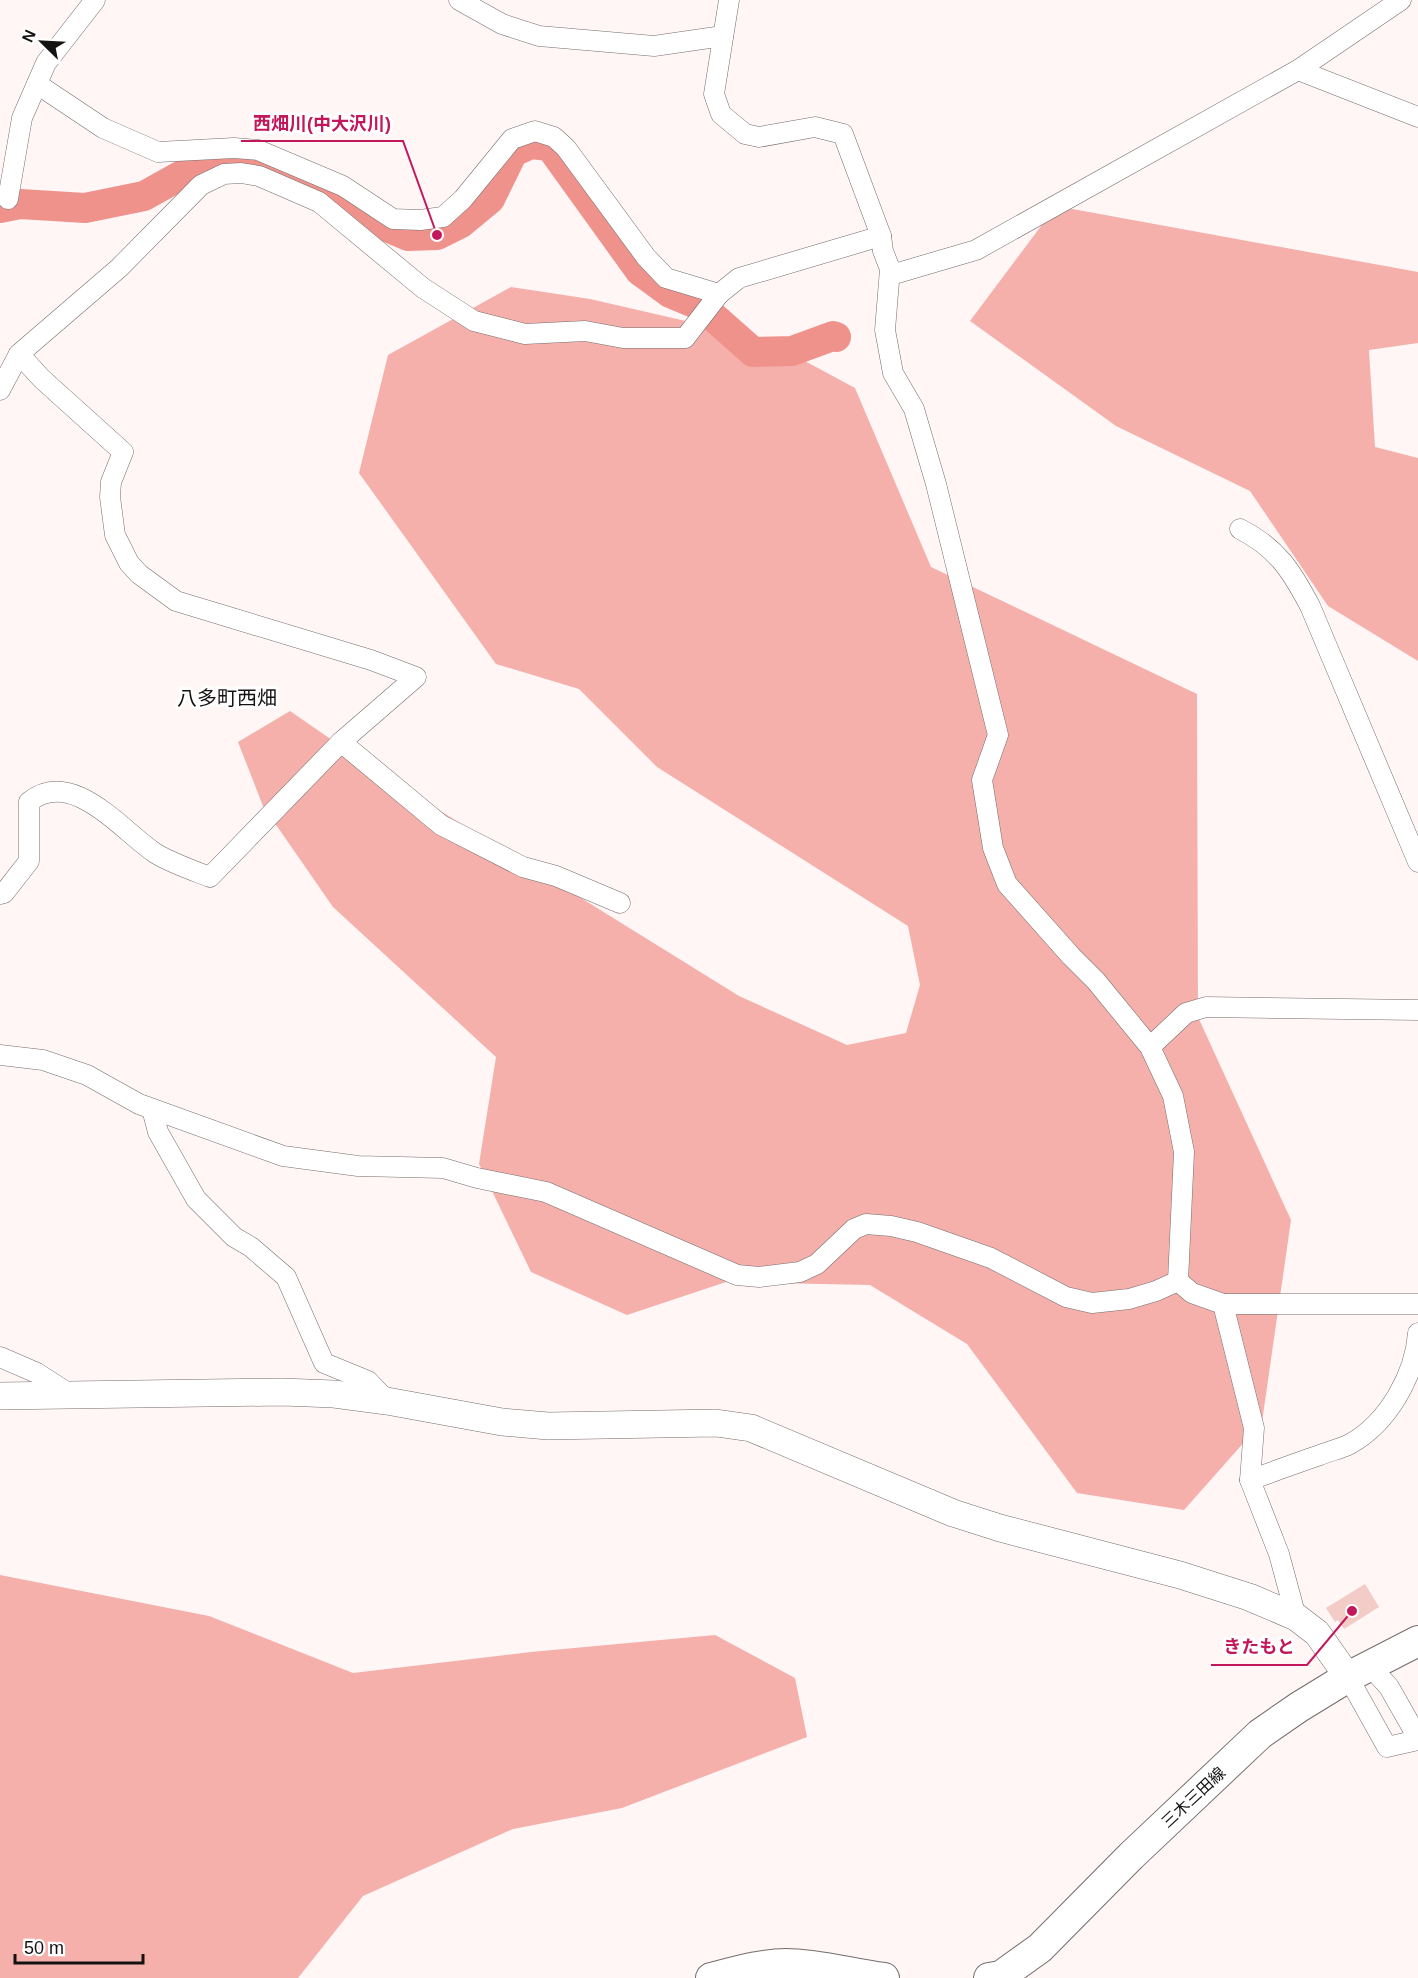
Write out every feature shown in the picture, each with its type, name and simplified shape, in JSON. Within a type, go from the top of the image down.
[{"type":"main road","name":"三木三田線","points":[[989,1978],[1000,1976],[1040,1948],[1131,1856],[1260,1734],[1299,1707],[1418,1641]]},
{"type":"main road","points":[[711,1978],[784,1964],[884,1978]]},
{"type":"street","points":[[8,199],[22,118],[46,63],[95,0]]},
{"type":"street","points":[[459,0],[502,24],[539,36],[654,46],[723,36]]},
{"type":"street","points":[[729,0],[714,94],[721,114],[745,134],[759,137],[815,127],[843,134],[886,258],[885,330],[893,373],[914,409],[936,484],[998,735],[982,780],[993,848],[1007,884],[1096,981],[1150,1047],[1173,1096],[1184,1152],[1178,1281]]},
{"type":"street","points":[[0,390],[19,354],[119,268],[201,185],[224,174],[241,173],[259,176],[319,202],[423,288],[474,321],[525,334],[585,331],[623,338],[685,338],[719,294],[739,278],[886,258],[976,250],[1298,70],[1401,0]]},
{"type":"street","points":[[1298,70],[1418,117]]},
{"type":"street","points":[[37,84],[103,128],[158,152],[234,148],[258,150],[343,186],[393,219],[420,220],[443,217],[463,200],[512,139],[535,131],[554,137],[566,148],[646,257],[666,278],[719,294]]},
{"type":"street","points":[[0,894],[29,861],[29,802],[39,794],[59,790],[86,800],[156,854],[210,877],[341,742],[416,677],[371,660],[176,601],[139,574],[129,563],[115,536],[110,497],[111,482],[123,452],[42,379],[19,354]]},
{"type":"street","points":[[1240,529],[1257,538],[1277,554],[1292,572],[1310,606],[1418,862]]},
{"type":"street","points":[[341,742],[441,825],[523,867],[556,876],[620,903]]},
{"type":"street","points":[[1150,1047],[1186,1013],[1206,1006],[1418,1010]]},
{"type":"street","points":[[0,1056],[43,1060],[87,1075],[139,1104],[283,1156],[358,1166],[443,1168],[477,1178],[546,1192],[737,1275],[759,1277],[800,1272],[817,1264],[854,1229],[866,1224],[891,1226],[991,1258],[1066,1297],[1092,1304],[1129,1299],[1156,1291],[1178,1281]]},
{"type":"street","points":[[152,1109],[158,1132],[196,1199],[234,1237],[251,1247],[286,1278],[324,1363],[368,1381],[387,1401]]},
{"type":"street","points":[[1178,1281],[1192,1293],[1223,1304],[1418,1304]]},
{"type":"street","points":[[1223,1304],[1254,1428],[1250,1480],[1278,1554],[1296,1617]]},
{"type":"street","points":[[1250,1480],[1350,1444],[1376,1424],[1395,1400],[1408,1374],[1417,1346],[1418,1333]]},
{"type":"street","points":[[0,1357],[37,1373],[71,1395]]},
{"type":"street","points":[[0,1396],[282,1392],[334,1394],[387,1401],[502,1422],[548,1426],[716,1423],[752,1428],[953,1514],[1180,1575],[1249,1597],[1296,1617],[1359,1672],[1389,1688],[1418,1739],[1387,1747],[1359,1672]]},
{"type":"shaded area","points":[[1056,206],[1418,272],[1418,343],[1369,350],[1375,447],[1418,458],[1418,661],[1328,606],[1250,491],[1116,426],[970,321]]},
{"type":"shaded area","points":[[511,287],[590,299],[764,339],[855,388],[931,567],[1197,694],[1198,1017],[1291,1220],[1262,1422],[1184,1510],[1077,1493],[967,1344],[870,1285],[726,1282],[627,1315],[531,1272],[479,1164],[496,1057],[333,907],[263,806],[238,742],[290,711],[384,776],[739,996],[847,1045],[906,1033],[920,985],[908,926],[657,767],[579,689],[496,664],[359,473],[388,355]]},
{"type":"shaded area","points":[[0,1575],[209,1616],[353,1673],[531,1652],[715,1635],[795,1678],[807,1737],[622,1808],[513,1829],[363,1896],[298,1978],[0,1978]]},
{"type":"building","points":[[1365,1584],[1379,1607],[1344,1629],[1338,1620],[1335,1622],[1326,1608]]},
{"type":"waterway","points":[[0,208],[20,204],[85,208],[144,196],[196,167],[214,161],[234,162],[321,190],[370,220],[408,236],[437,235],[461,223],[490,199],[513,152],[531,144],[550,146],[640,271],[670,293],[701,306],[753,352],[792,351],[833,336],[836,337]]},
{"type":"place","name":"西畑川(中大沢川)","points":[[437,235]]},
{"type":"place","name":"きたもと","points":[[1352,1611]]},
{"type":"district","name":"八多町西畑","points":[[227,698]]}]
